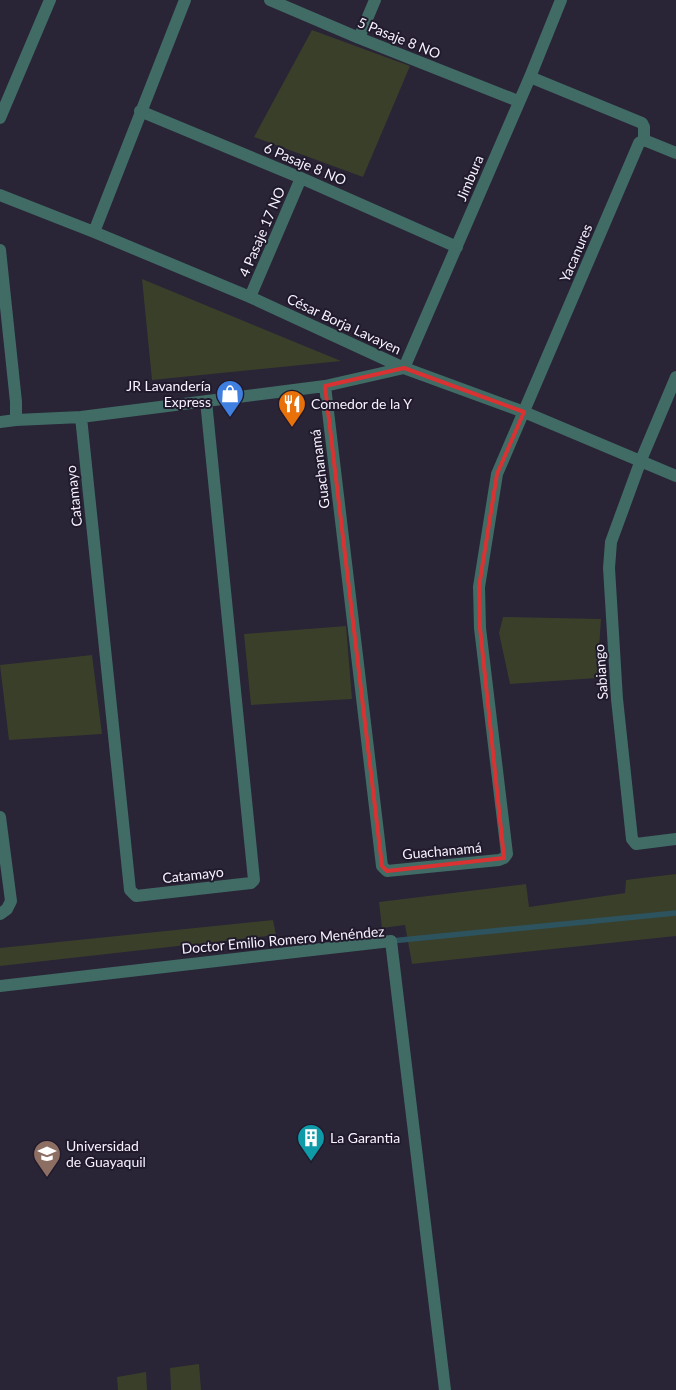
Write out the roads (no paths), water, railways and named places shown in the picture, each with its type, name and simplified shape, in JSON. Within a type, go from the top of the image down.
[{"type":"street","points":[[0,118],[50,0]]},
{"type":"street","points":[[94,232],[185,0]]},
{"type":"street","name":"5 Pasaje 8 NO","points":[[270,0],[359,38],[518,101]]},
{"type":"street","points":[[359,38],[375,0]]},
{"type":"street","name":"Jimbura","points":[[404,368],[530,77],[561,0]]},
{"type":"street","points":[[530,77],[642,123],[644,127],[644,140],[676,154]]},
{"type":"street","name":"6 Pasaje 8 NO","points":[[140,111],[301,178],[457,247]]},
{"type":"street","name":"Yacanures","points":[[524,412],[639,143],[644,140]]},
{"type":"street","name":"4 Pasaje 17 NO","points":[[250,298],[301,178]]},
{"type":"street","name":"César Borja Lavayen","points":[[0,195],[94,232],[250,298],[404,368],[524,412],[676,476]]},
{"type":"street","points":[[0,250],[16,402],[16,420]]},
{"type":"street","points":[[0,422],[81,417],[326,386],[404,368]]},
{"type":"street","points":[[641,460],[676,376]]},
{"type":"street","name":"Guachanamá","points":[[326,386],[382,866],[387,871],[499,860],[507,854],[480,628],[480,587],[497,474],[524,412]]},
{"type":"street","name":"Catamayo","points":[[81,417],[130,890],[136,896],[251,884],[254,880],[206,401]]},
{"type":"street","name":"Sabiango","points":[[641,460],[611,542],[609,568],[618,699],[632,839],[636,844],[676,839]]},
{"type":"street","points":[[0,817],[11,901],[3,911]]},
{"type":"street","name":"Doctor Emilio Romero Menéndez","points":[[0,986],[391,941],[446,1390]]},
{"type":"waterway","points":[[391,941],[676,913]]},
{"type":"place","name":"JR Lavandería Express","points":[[230,418]]},
{"type":"place","name":"Comedor de la Y","points":[[292,428]]},
{"type":"place","name":"La Garantia","points":[[311,1162]]},
{"type":"place","name":"Universidad de Guayaquil","points":[[47,1178]]}]
